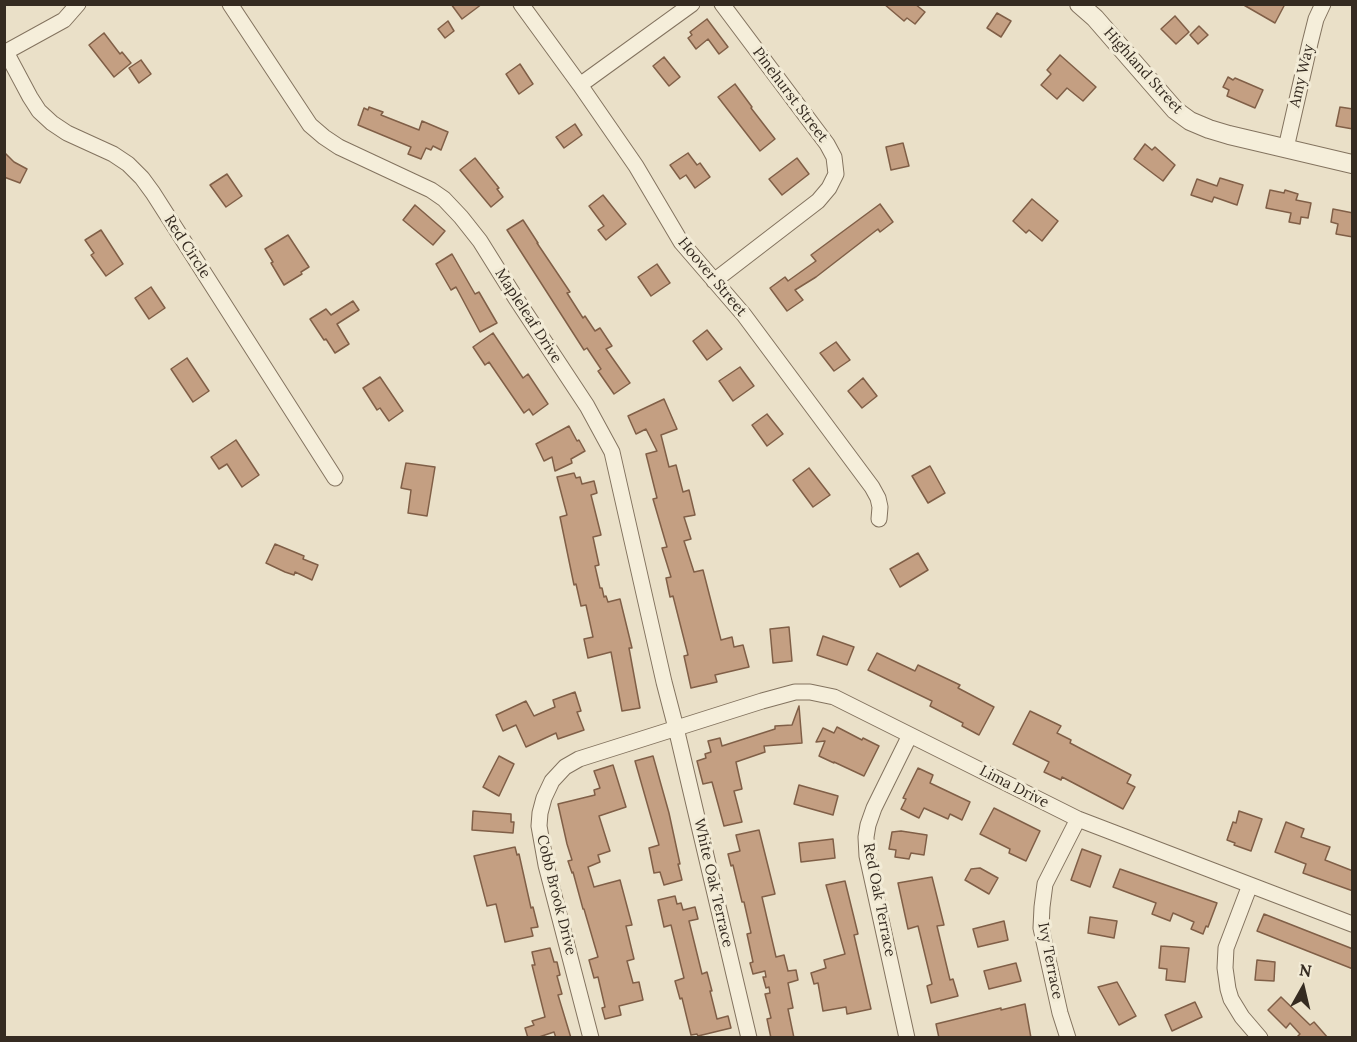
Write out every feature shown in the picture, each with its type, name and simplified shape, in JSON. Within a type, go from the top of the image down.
[{"type":"street","points":[[5,52],[64,20],[78,4]]},
{"type":"street","name":"Mapleleaf Drive","points":[[230,4],[310,124],[324,137],[339,147],[431,190],[444,199],[461,217],[480,241],[587,406],[612,452],[676,728]]},
{"type":"street","name":"Hoover Street","points":[[521,4],[636,166],[681,242],[744,315],[872,487],[880,507],[879,519]]},
{"type":"street","points":[[580,85],[692,4]]},
{"type":"street","name":"Pinehurst Street","points":[[714,281],[818,201],[829,188],[836,174],[834,157],[827,144],[722,4]]},
{"type":"street","name":"Highland Street","points":[[1079,4],[1095,18],[1175,110],[1190,121],[1209,129],[1353,164]]},
{"type":"street","name":"Amy Way","points":[[1286,148],[1316,19],[1323,4]]},
{"type":"street","name":"Red Circle","points":[[5,52],[39,111],[52,123],[67,133],[113,154],[128,164],[142,178],[335,478]]},
{"type":"street","name":"Lima Drive","points":[[676,728],[795,692],[810,692],[834,697],[1078,819],[1353,924]]},
{"type":"street","name":"Cobb Brook Drive","points":[[591,1038],[546,866],[538,825],[544,798],[552,781],[565,767],[579,759],[676,728]]},
{"type":"street","name":"White Oak Terrace","points":[[676,728],[749,1038]]},
{"type":"street","name":"Red Oak Terrace","points":[[907,1038],[867,856],[867,837],[868,825],[874,808],[910,735]]},
{"type":"street","name":"Ivy Terrace","points":[[1068,1038],[1060,1013],[1041,928],[1045,884],[1078,819]]},
{"type":"street","points":[[1250,885],[1226,948],[1225,968],[1227,989],[1231,999],[1242,1017],[1260,1038]]},
{"type":"building","points":[[451,4],[482,4],[462,19]]},
{"type":"building","points":[[884,4],[915,4],[925,12],[915,24],[907,18],[904,21]]},
{"type":"building","points":[[1242,4],[1285,4],[1275,23]]},
{"type":"building","points":[[997,13],[1011,21],[1001,37],[987,28]]},
{"type":"building","points":[[1175,16],[1189,32],[1176,44],[1161,29]]},
{"type":"building","points":[[707,19],[728,47],[719,54],[708,39],[696,49],[688,38],[692,35],[690,32]]},
{"type":"building","points":[[448,21],[454,31],[445,38],[438,29]]},
{"type":"building","points":[[1199,26],[1208,35],[1198,44],[1190,35]]},
{"type":"building","points":[[104,33],[120,54],[122,52],[131,63],[114,77],[89,45]]},
{"type":"building","points":[[1060,55],[1096,87],[1083,101],[1067,88],[1057,99],[1041,85],[1051,74],[1047,70]]},
{"type":"building","points":[[664,57],[680,77],[669,86],[653,66]]},
{"type":"building","points":[[141,60],[151,74],[139,83],[129,68]]},
{"type":"building","points":[[520,64],[533,84],[519,94],[506,74]]},
{"type":"building","points":[[1228,77],[1263,90],[1255,108],[1227,96],[1229,90],[1223,87]]},
{"type":"building","points":[[735,84],[775,139],[760,151],[718,97]]},
{"type":"building","points":[[369,107],[383,112],[381,115],[419,130],[422,121],[448,132],[441,150],[433,146],[431,150],[426,148],[421,159],[408,154],[411,147],[358,125],[364,108],[368,110]]},
{"type":"building","points":[[1340,107],[1353,109],[1353,129],[1336,126]]},
{"type":"building","points":[[575,124],[582,135],[564,148],[556,137]]},
{"type":"building","points":[[903,143],[909,166],[891,170],[886,147]]},
{"type":"building","points":[[1145,144],[1152,150],[1155,147],[1175,165],[1163,181],[1134,159]]},
{"type":"building","points":[[4,152],[14,162],[27,169],[20,183],[4,177]]},
{"type":"building","points":[[688,153],[697,165],[700,163],[710,177],[695,188],[686,175],[680,179],[670,165]]},
{"type":"building","points":[[475,158],[499,188],[497,189],[503,197],[491,207],[460,170]]},
{"type":"building","points":[[797,158],[809,174],[782,195],[769,179]]},
{"type":"building","points":[[227,174],[242,196],[226,207],[210,185]]},
{"type":"building","points":[[1220,178],[1243,185],[1237,205],[1214,197],[1212,202],[1191,195],[1197,179],[1217,186]]},
{"type":"building","points":[[1270,190],[1284,193],[1285,190],[1298,194],[1296,200],[1311,203],[1308,218],[1301,217],[1300,224],[1289,222],[1291,213],[1266,208]]},
{"type":"building","points":[[603,195],[626,224],[606,240],[598,230],[604,226],[589,206]]},
{"type":"building","points":[[1032,199],[1058,221],[1042,241],[1029,230],[1026,233],[1013,221]]},
{"type":"building","points":[[880,204],[893,222],[880,232],[878,229],[816,277],[795,290],[803,300],[787,311],[770,288],[785,277],[788,281],[816,261],[811,255]]},
{"type":"building","points":[[415,205],[445,231],[433,245],[403,220]]},
{"type":"building","points":[[1333,209],[1353,213],[1353,237],[1336,234],[1338,224],[1331,222]]},
{"type":"building","points":[[523,220],[570,292],[567,293],[583,318],[585,316],[595,331],[600,328],[612,346],[606,349],[630,383],[614,394],[598,371],[601,369],[587,348],[584,350],[507,230]]},
{"type":"building","points":[[101,230],[123,264],[106,276],[91,255],[94,253],[85,240]]},
{"type":"building","points":[[288,235],[309,267],[284,285],[265,249]]},
{"type":"building","points":[[452,254],[475,294],[479,292],[497,323],[480,332],[456,287],[451,290],[436,264]]},
{"type":"building","points":[[657,264],[670,283],[651,296],[638,277]]},
{"type":"building","points":[[151,287],[165,308],[149,319],[135,298]]},
{"type":"building","points":[[353,301],[359,310],[337,324],[349,344],[335,353],[310,319],[326,309],[331,315]]},
{"type":"building","points":[[707,330],[722,349],[707,360],[693,341]]},
{"type":"building","points":[[493,333],[523,378],[528,374],[548,404],[533,415],[529,409],[524,413],[489,362],[485,365],[473,347]]},
{"type":"building","points":[[836,342],[850,360],[834,371],[820,353]]},
{"type":"building","points":[[187,358],[209,391],[193,402],[171,369]]},
{"type":"building","points":[[740,367],[754,386],[733,401],[719,381]]},
{"type":"building","points":[[380,377],[403,411],[389,421],[380,408],[377,410],[363,388]]},
{"type":"building","points":[[863,378],[877,396],[862,408],[848,391]]},
{"type":"building","points":[[664,399],[677,429],[661,435],[669,467],[676,465],[683,492],[689,490],[695,515],[684,517],[691,539],[684,541],[694,572],[703,570],[721,640],[732,637],[734,647],[743,645],[749,667],[715,675],[717,682],[691,688],[684,656],[688,655],[666,578],[671,577],[662,548],[667,547],[653,499],[657,498],[646,454],[657,451],[646,429],[636,434],[628,416]]},
{"type":"building","points":[[767,414],[783,434],[767,446],[752,425]]},
{"type":"building","points":[[569,426],[585,451],[571,459],[572,463],[555,471],[552,457],[544,461],[536,444]]},
{"type":"building","points":[[236,440],[259,475],[242,487],[227,464],[219,469],[211,457]]},
{"type":"building","points":[[406,463],[435,467],[427,516],[408,513],[411,490],[401,488]]},
{"type":"building","points":[[930,466],[945,493],[928,503],[912,476]]},
{"type":"building","points":[[809,468],[830,495],[813,507],[793,480]]},
{"type":"building","points":[[574,473],[576,478],[580,477],[582,484],[594,481],[597,493],[591,495],[601,535],[593,537],[599,565],[595,566],[604,597],[606,596],[608,602],[620,599],[632,648],[629,648],[640,708],[622,711],[611,652],[588,658],[584,639],[593,637],[586,605],[581,606],[576,584],[574,585],[560,517],[567,515],[557,477]]},
{"type":"building","points":[[275,544],[304,556],[303,559],[318,565],[312,580],[295,572],[294,575],[285,572],[266,563]]},
{"type":"building","points":[[918,553],[928,570],[900,587],[890,569]]},
{"type":"building","points":[[789,627],[792,661],[773,663],[770,629]]},
{"type":"building","points":[[823,636],[854,647],[847,665],[817,655]]},
{"type":"building","points":[[877,653],[915,671],[918,665],[960,685],[958,688],[994,707],[979,735],[962,726],[963,723],[930,706],[932,701],[868,670]]},
{"type":"building","points":[[575,692],[581,711],[577,712],[584,730],[558,739],[556,733],[526,747],[516,725],[503,731],[496,715],[526,701],[534,716],[555,707],[553,700]]},
{"type":"building","points":[[799,706],[802,743],[764,746],[765,752],[736,762],[742,789],[734,791],[742,822],[724,826],[712,782],[703,784],[697,761],[706,758],[705,754],[711,752],[708,741],[720,738],[722,746],[775,729],[775,726],[792,725]]},
{"type":"building","points":[[1030,711],[1061,726],[1057,733],[1071,740],[1070,743],[1131,775],[1127,783],[1135,787],[1123,809],[1062,777],[1061,780],[1044,772],[1049,762],[1013,744]]},
{"type":"building","points":[[837,727],[879,746],[864,776],[819,756],[825,741],[816,742],[823,728],[834,733]]},
{"type":"building","points":[[499,756],[514,764],[499,796],[483,787]]},
{"type":"building","points":[[653,756],[669,813],[682,880],[664,885],[660,872],[654,873],[649,848],[659,845],[635,761]]},
{"type":"building","points":[[613,765],[626,807],[599,816],[610,851],[598,855],[600,862],[588,867],[594,887],[620,880],[632,925],[626,926],[634,959],[627,961],[633,983],[639,982],[643,1000],[619,1006],[621,1015],[605,1019],[602,1008],[605,1007],[598,977],[594,978],[589,960],[598,957],[568,861],[572,860],[558,804],[595,795],[594,790],[600,788],[594,771]]},
{"type":"building","points":[[918,768],[933,775],[930,783],[970,802],[962,820],[950,814],[948,819],[924,808],[919,818],[901,809],[906,799],[903,798]]},
{"type":"building","points":[[799,785],[838,796],[833,815],[794,804]]},
{"type":"building","points":[[994,808],[1040,831],[1026,861],[1009,853],[1010,849],[980,834]]},
{"type":"building","points":[[473,811],[511,814],[511,822],[514,822],[513,833],[472,830]]},
{"type":"building","points":[[1239,811],[1262,819],[1251,851],[1227,840],[1233,822],[1236,823]]},
{"type":"building","points":[[1286,822],[1304,829],[1301,837],[1330,847],[1325,860],[1353,871],[1353,891],[1303,873],[1306,864],[1275,852]]},
{"type":"building","points":[[759,830],[775,894],[762,897],[776,957],[784,955],[788,971],[796,970],[798,980],[788,983],[793,1008],[788,1009],[794,1038],[771,1038],[767,1019],[771,1018],[765,994],[770,993],[769,987],[766,988],[763,977],[766,977],[765,971],[753,974],[747,934],[751,933],[744,902],[742,902],[728,854],[740,851],[736,835]]},
{"type":"building","points":[[892,832],[927,835],[924,855],[911,853],[909,859],[895,857],[896,850],[889,849]]},
{"type":"building","points":[[833,839],[835,858],[801,862],[799,843]]},
{"type":"building","points":[[515,847],[517,855],[519,854],[531,908],[533,907],[538,927],[531,928],[533,936],[505,942],[496,904],[487,906],[474,856]]},
{"type":"building","points":[[1082,849],[1101,856],[1090,887],[1071,880]]},
{"type":"building","points":[[980,868],[998,878],[989,894],[965,880],[971,869]]},
{"type":"building","points":[[1120,869],[1217,903],[1203,934],[1191,929],[1194,922],[1173,913],[1170,921],[1152,914],[1156,903],[1113,887]]},
{"type":"building","points":[[932,877],[944,925],[937,926],[950,980],[953,979],[958,996],[931,1003],[927,986],[932,984],[918,926],[908,929],[898,883]]},
{"type":"building","points":[[845,881],[858,934],[854,935],[871,1009],[847,1014],[846,1007],[823,1011],[818,983],[814,984],[811,973],[826,968],[824,960],[845,954],[826,885]]},
{"type":"building","points":[[675,896],[677,904],[681,903],[683,910],[695,907],[698,919],[689,921],[702,974],[707,972],[717,1019],[728,1016],[731,1028],[698,1036],[697,1034],[691,1035],[682,998],[680,999],[675,981],[684,978],[671,925],[664,927],[658,900]]},
{"type":"building","points":[[1264,914],[1353,949],[1353,969],[1257,931]]},
{"type":"building","points":[[1090,917],[1117,921],[1114,938],[1088,933]]},
{"type":"building","points":[[1004,921],[1008,940],[978,947],[973,929]]},
{"type":"building","points":[[1161,946],[1189,948],[1185,982],[1166,980],[1167,969],[1159,968]]},
{"type":"building","points":[[550,948],[554,962],[557,962],[560,975],[557,976],[562,994],[558,995],[571,1038],[556,1038],[554,1032],[528,1038],[525,1028],[534,1025],[532,1021],[545,1017],[532,965],[535,965],[532,952]]},
{"type":"building","points":[[1257,960],[1275,962],[1274,981],[1255,980]]},
{"type":"building","points":[[1016,963],[1021,981],[989,989],[984,971]]},
{"type":"building","points":[[1117,982],[1136,1016],[1119,1025],[1098,987]]},
{"type":"building","points":[[1281,997],[1310,1025],[1314,1022],[1328,1038],[1296,1038],[1300,1034],[1290,1023],[1286,1028],[1268,1010]]},
{"type":"building","points":[[1195,1002],[1202,1017],[1172,1031],[1165,1015]]},
{"type":"building","points":[[1025,1004],[1031,1038],[939,1038],[936,1024]]}]
